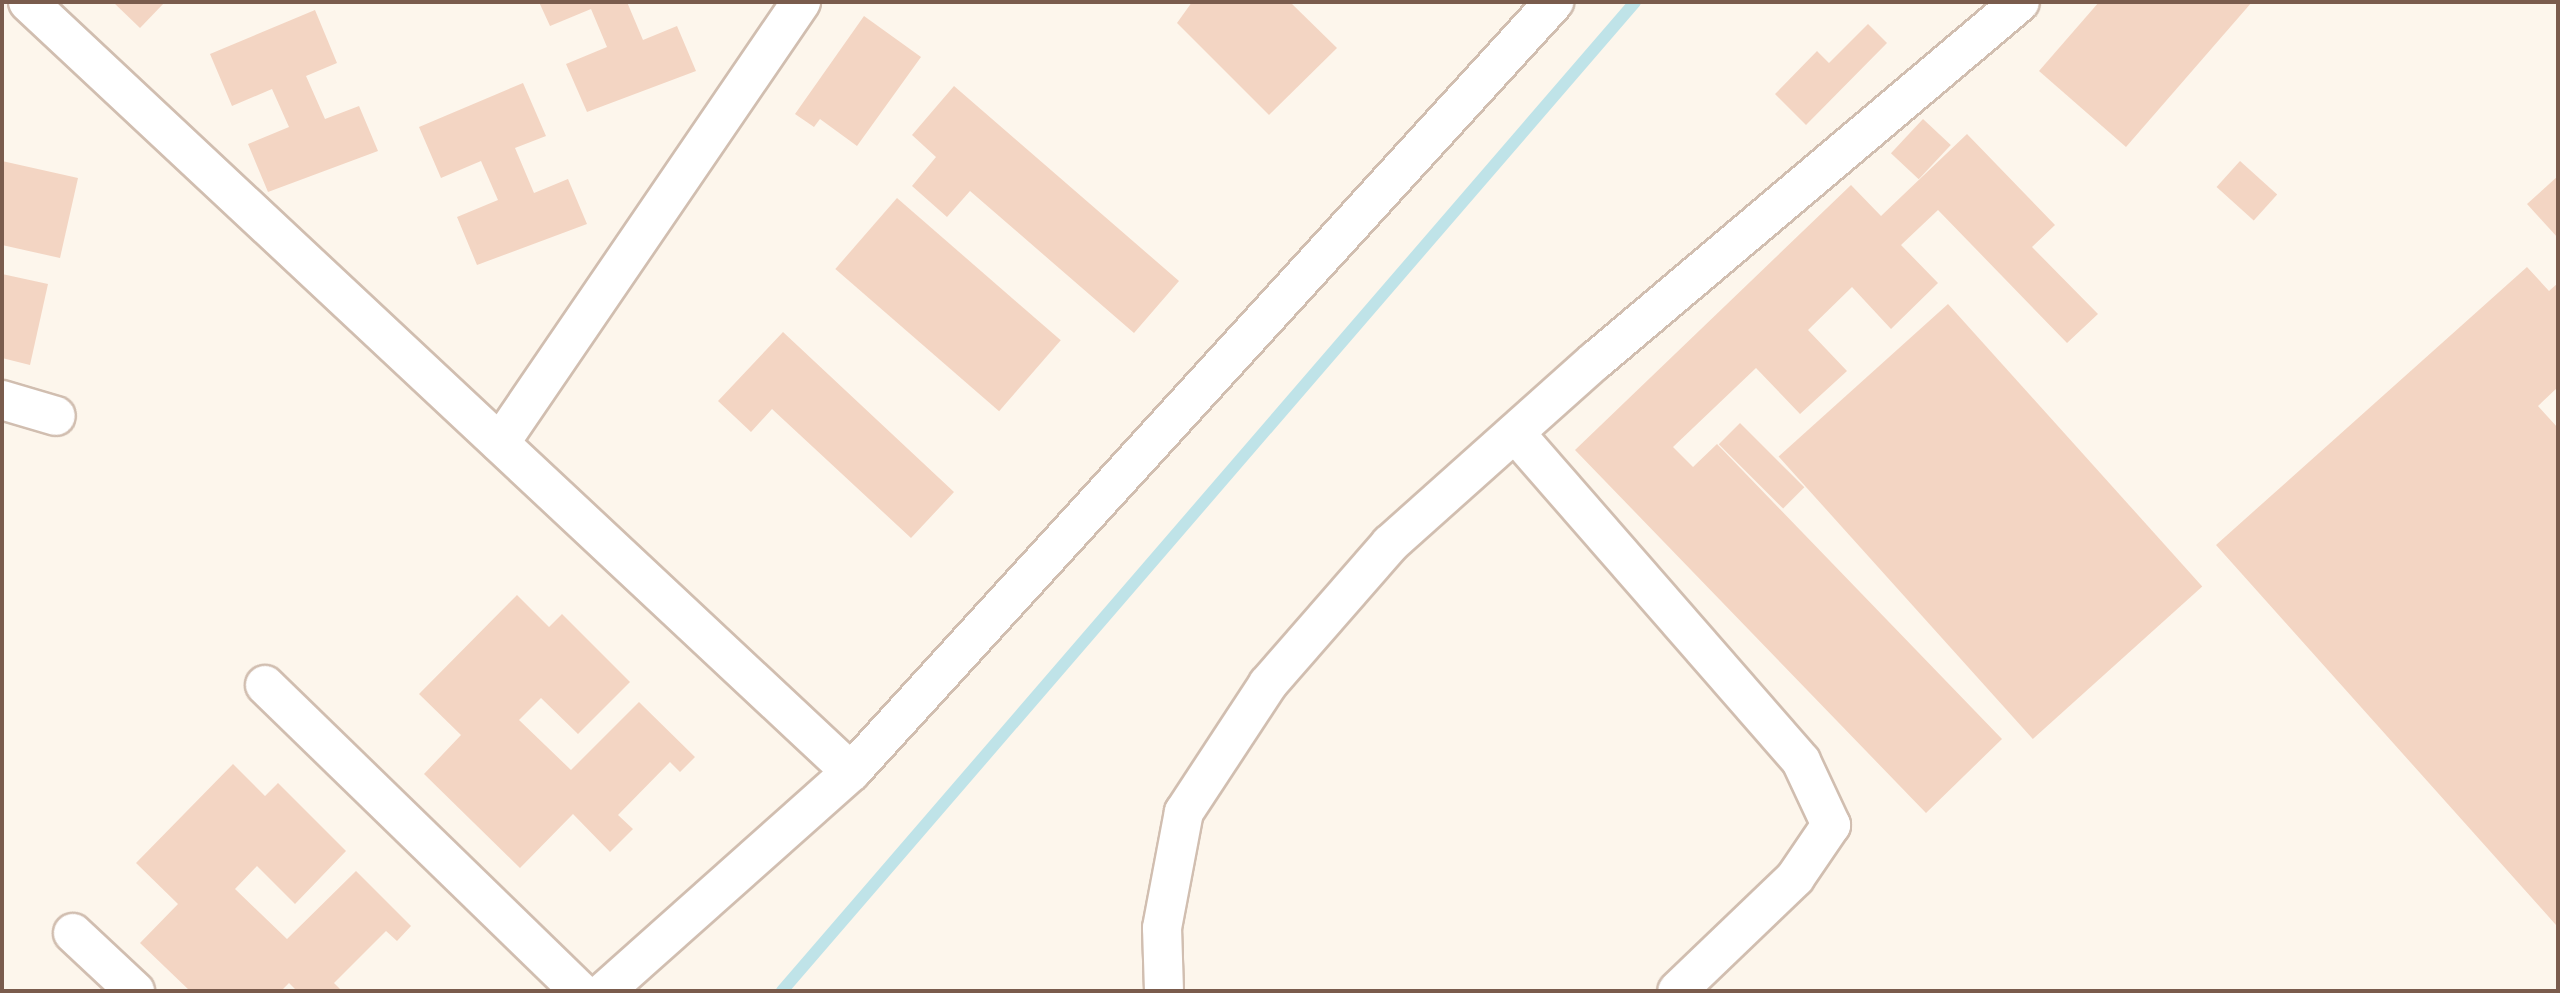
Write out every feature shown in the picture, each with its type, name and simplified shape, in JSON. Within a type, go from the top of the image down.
[{"type":"street","points":[[28,2],[851,772]]},
{"type":"street","points":[[500,443],[801,2]]},
{"type":"street","points":[[605,991],[851,772],[1554,2]]},
{"type":"street","points":[[1164,991],[1161,928],[1184,811],[1268,684],[1390,544],[1515,433],[2020,2]]},
{"type":"street","points":[[2,400],[56,416]]},
{"type":"street","points":[[1515,433],[1801,761],[1831,825],[1795,878],[1676,991]]},
{"type":"street","points":[[265,685],[580,991]]},
{"type":"street","points":[[73,933],[135,991]]},
{"type":"building","points":[[113,2],[165,2],[140,28]]},
{"type":"building","points":[[539,2],[627,2],[643,40],[677,26],[696,71],[587,112],[566,64],[607,47],[591,9],[550,26]]},
{"type":"building","points":[[1192,2],[1290,2],[1337,48],[1269,115],[1177,23]]},
{"type":"building","points":[[2099,2],[2252,2],[2126,147],[2039,71]]},
{"type":"building","points":[[315,10],[337,63],[306,76],[325,119],[359,106],[378,151],[268,192],[248,144],[289,127],[272,89],[232,106],[210,54]]},
{"type":"building","points":[[864,16],[921,57],[857,146],[820,119],[814,127],[795,114]]},
{"type":"building","points":[[1868,24],[1887,43],[1806,125],[1775,94],[1817,51],[1829,63]]},
{"type":"building","points":[[523,83],[546,136],[515,148],[534,193],[568,179],[587,224],[477,265],[457,217],[498,200],[481,161],[441,178],[419,127]]},
{"type":"building","points":[[954,86],[1179,281],[1134,333],[970,191],[947,217],[912,186],[936,157],[912,135]]},
{"type":"building","points":[[1923,119],[1951,145],[1919,179],[1891,153]]},
{"type":"building","points":[[1967,134],[2055,225],[2032,247],[2098,314],[2067,343],[1938,210],[1901,245],[1938,283],[1891,329],[1852,287],[1808,330],[1847,371],[1800,414],[1756,368],[1673,447],[1693,467],[1717,444],[2002,739],[1926,813],[1575,450],[1851,185],[1881,216]]},
{"type":"building","points":[[2,161],[78,178],[60,258],[2,245]]},
{"type":"building","points":[[2240,161],[2277,194],[2254,220],[2217,187]]},
{"type":"building","points":[[2558,176],[2558,238],[2527,204]]},
{"type":"building","points":[[897,198],[1061,340],[999,411],[835,269]]},
{"type":"building","points":[[2527,267],[2549,291],[2558,283],[2558,387],[2538,406],[2558,428],[2556,925],[2216,545]]},
{"type":"building","points":[[2,274],[48,284],[30,365],[2,358]]},
{"type":"building","points":[[1948,304],[2202,586],[2033,739],[1779,457]]},
{"type":"building","points":[[783,332],[954,492],[911,538],[772,409],[751,432],[718,401]]},
{"type":"building","points":[[1740,423],[1804,487],[1783,509],[1719,444]]},
{"type":"building","points":[[517,595],[549,627],[562,614],[630,682],[578,734],[541,698],[519,720],[571,770],[639,702],[695,757],[680,772],[670,762],[618,815],[633,829],[610,852],[573,814],[520,868],[424,774],[461,735],[419,694]]},
{"type":"building","points":[[233,764],[265,796],[278,783],[346,851],[295,904],[257,866],[235,889],[287,939],[356,871],[411,926],[397,941],[386,931],[334,983],[342,991],[297,991],[289,983],[281,991],[190,991],[140,943],[178,904],[136,863]]},
{"type":"waterway","points":[[782,991],[1635,2]]}]
